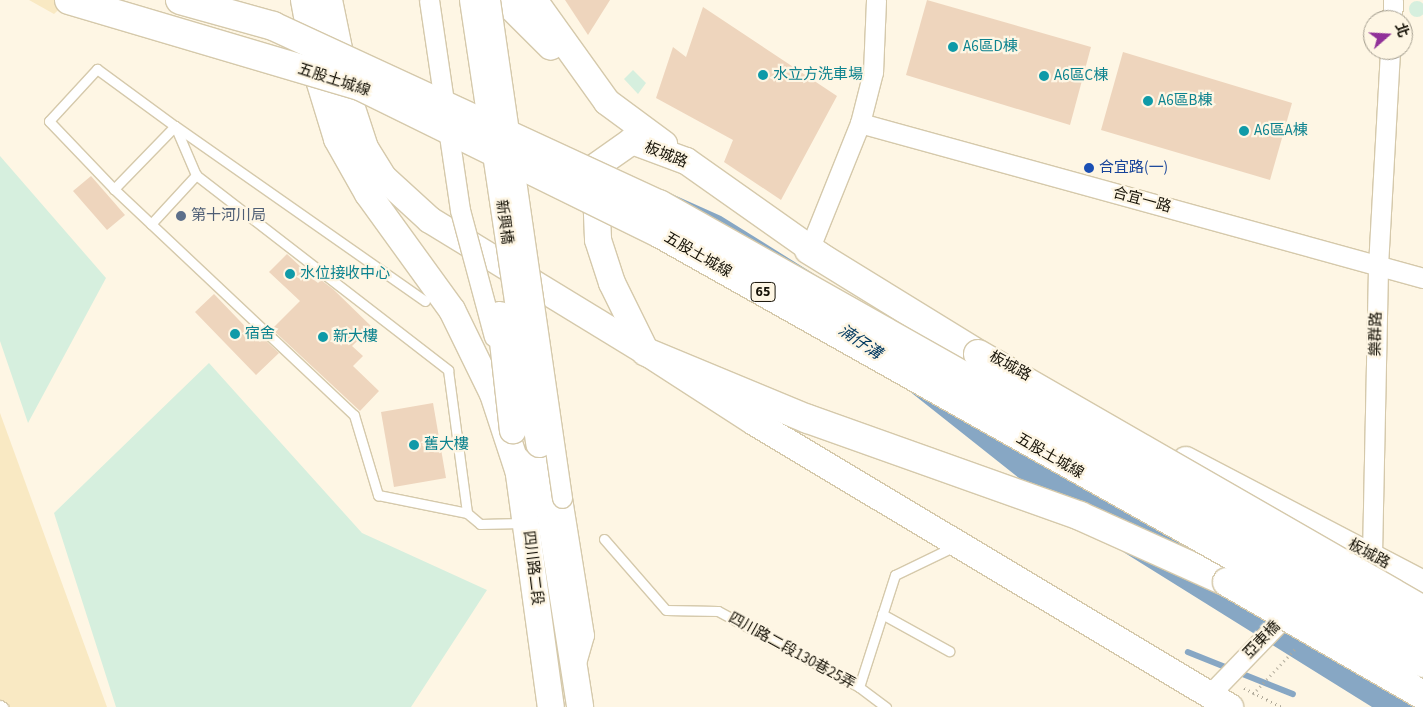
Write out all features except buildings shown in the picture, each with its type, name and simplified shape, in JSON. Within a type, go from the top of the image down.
[{"type":"highway","name":"五股土城線","points":[[69,0],[362,87],[657,232],[1423,663]]},
{"type":"highway","name":"五股土城線","points":[[180,0],[273,26],[659,204],[1423,635]]},
{"type":"highway","points":[[809,250],[978,354],[1423,610]]},
{"type":"highway","points":[[646,352],[808,419],[1080,516],[1189,563],[1423,695]]},
{"type":"main road","points":[[304,0],[319,80],[337,139],[368,194],[452,310],[493,394],[520,476]]},
{"type":"main road","points":[[329,0],[350,102],[365,148],[384,178],[430,220],[646,352],[754,422],[961,543],[1220,701]]},
{"type":"main road","name":"新興橋","points":[[454,0],[513,430]]},
{"type":"main road","name":"新興橋","points":[[473,0],[539,444]]},
{"type":"main road","points":[[504,0],[607,102],[686,161]]},
{"type":"main road","points":[[534,0],[607,102]]},
{"type":"main road","name":"板城路","points":[[646,352],[612,282],[598,240],[594,166],[632,141],[686,161],[809,250],[1116,424],[1372,554],[1423,584]]},
{"type":"main road","name":"四川路二段","points":[[513,430],[520,476],[551,517],[551,707]]},
{"type":"main road","name":"四川路二段","points":[[539,444],[580,707]]},
{"type":"street","points":[[429,0],[460,210],[509,393]]},
{"type":"street","points":[[490,0],[551,517]]},
{"type":"street","points":[[809,250],[860,123],[873,72],[876,0]]},
{"type":"street","name":"樂群路","points":[[1372,554],[1378,266],[1389,60]]},
{"type":"street","name":"合宜一路","points":[[860,123],[1423,278]]},
{"type":"street","name":"亞東橋","points":[[1220,701],[1230,673],[1311,589],[1372,554]]},
{"type":"lane","points":[[425,301],[97,69],[49,121],[114,189],[354,415],[378,495],[467,513],[480,524],[551,517]]},
{"type":"lane","points":[[175,126],[196,174],[448,370],[467,513]]},
{"type":"lane","points":[[114,189],[175,126]]},
{"type":"lane","points":[[151,224],[196,174]]},
{"type":"lane","name":"四川路二段130巷25弄","points":[[604,539],[666,610],[718,611],[859,687],[886,707]]},
{"type":"lane","points":[[859,687],[895,575],[961,543]]},
{"type":"lane","points":[[882,614],[949,651]]},
{"type":"shaded area","points":[[29,0],[69,0],[54,14]]},
{"type":"shaded area","points":[[0,413],[107,707],[0,707]]},
{"type":"green space","points":[[1414,1],[1420,1],[1425,6],[1425,12],[1420,17],[1414,17],[1413,10],[1409,10],[1409,6]]},
{"type":"green space","points":[[633,70],[646,83],[638,94],[624,79]]},
{"type":"green space","points":[[0,156],[106,278],[28,423],[0,341]]},
{"type":"green space","points":[[209,363],[362,533],[487,590],[411,707],[116,707],[54,513]]},
{"type":"water","name":"湳仔溝","points":[[654,186],[721,216],[1088,445],[1423,667],[1423,707],[1372,707],[1072,520],[889,375],[632,187]]},
{"type":"waterway","points":[[1188,652],[1293,694]]},
{"type":"place","name":"A6區D棟","points":[[953,47]]},
{"type":"place","name":"水立方洗車場","points":[[763,75]]},
{"type":"place","name":"A6區C棟","points":[[1044,76]]},
{"type":"place","name":"A6區B棟","points":[[1148,101]]},
{"type":"place","name":"A6區A棟","points":[[1244,131]]},
{"type":"place","name":"合宜路(一)","points":[[1089,168]]},
{"type":"place","name":"第十河川局","points":[[181,216]]},
{"type":"place","name":"水位接收中心","points":[[290,274]]},
{"type":"place","name":"宿舍","points":[[235,334]]},
{"type":"place","name":"新大樓","points":[[323,337]]},
{"type":"place","name":"舊大樓","points":[[414,445]]}]
